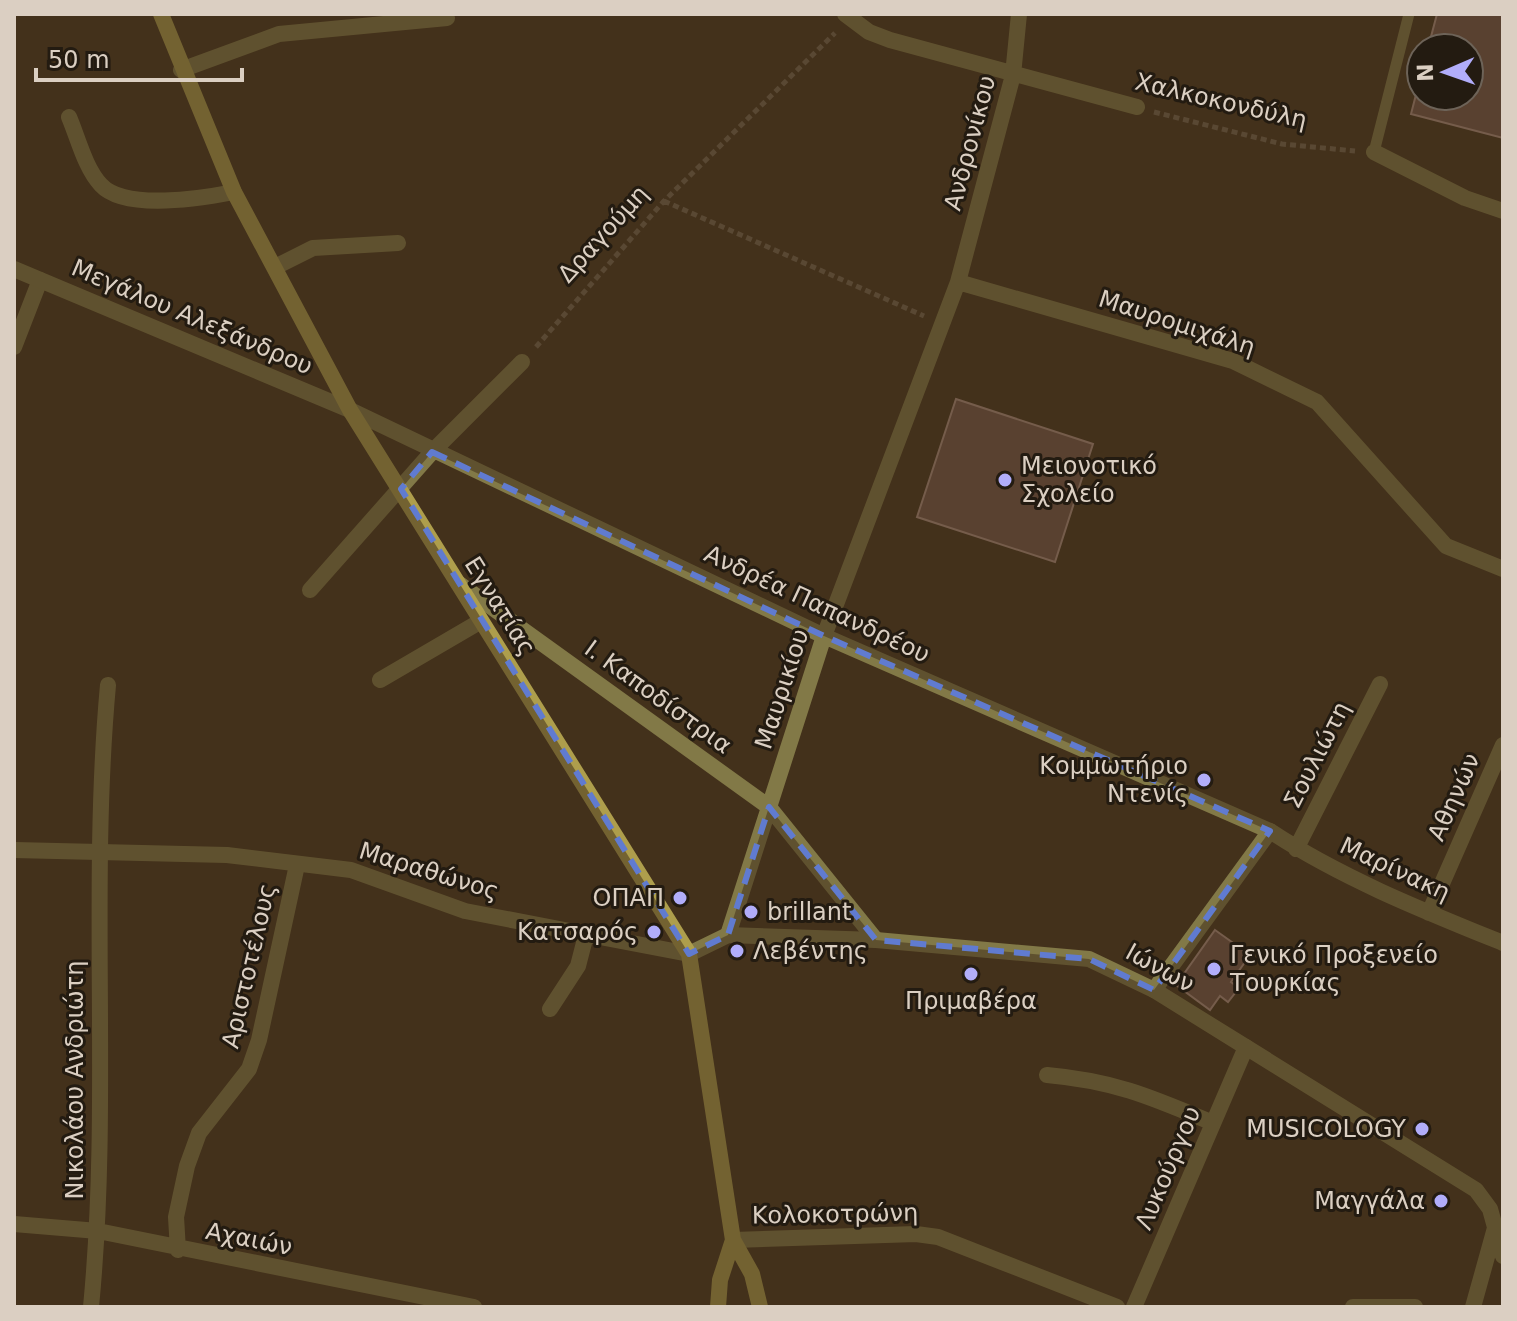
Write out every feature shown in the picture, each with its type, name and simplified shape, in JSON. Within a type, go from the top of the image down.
[{"type":"main road","name":"Εγνατίας","points":[[161,14],[181,70],[234,192],[277,266],[350,410],[689,954],[733,1240]]},
{"type":"main road","points":[[733,1240],[752,1274],[760,1307]]},
{"type":"main road","points":[[718,1307],[720,1280],[733,1240]]},
{"type":"street","name":"Ανδρονίκου","points":[[958,282],[1013,75],[1019,14]]},
{"type":"street","name":"Χαλκοκονδύλη","points":[[847,16],[890,40],[1137,107]]},
{"type":"street","points":[[181,70],[279,34],[447,18]]},
{"type":"street","points":[[69,117],[94,174],[110,191],[147,199],[189,200],[234,192]]},
{"type":"street","points":[[1374,152],[1465,198],[1503,211]]},
{"type":"street","points":[[277,266],[313,248],[398,243]]},
{"type":"street","name":"Μεγάλου Αλεξάνδρου","points":[[14,269],[350,410]]},
{"type":"street","points":[[14,347],[40,280]]},
{"type":"street","name":"Μαυρικίου","points":[[728,935],[824,636],[958,282]]},
{"type":"street","name":"Μαυρομιχάλη","points":[[958,282],[1233,361],[1311,399],[1327,410],[1446,546],[1503,569]]},
{"type":"street","points":[[310,590],[432,452],[522,362]]},
{"type":"street","name":"Ανδρέα Παπανδρέου","points":[[350,410],[432,452],[824,636],[1270,831]]},
{"type":"street","name":"Ι. Καποδίστρια","points":[[458,583],[769,807],[876,940]]},
{"type":"street","points":[[380,680],[481,621]]},
{"type":"street","name":"Σουλιώτη","points":[[1296,849],[1380,684]]},
{"type":"street","name":"Νικολάου Ανδριώτη","points":[[91,1307],[98,1231],[100,852],[108,685]]},
{"type":"street","name":"Αθηνών","points":[[1429,913],[1503,745]]},
{"type":"street","points":[[1154,990],[1270,831]]},
{"type":"street","name":"Μαρίνακη","points":[[1270,831],[1296,849],[1429,913],[1503,943]]},
{"type":"street","name":"Μαραθώνος","points":[[14,850],[227,855],[359,872],[465,911],[689,954]]},
{"type":"street","name":"Αριστοτέλους","points":[[178,1250],[176,1217],[183,1179],[199,1133],[249,1069],[259,1040],[297,865]]},
{"type":"street","points":[[550,1009],[578,966],[586,935]]},
{"type":"street","points":[[689,954],[728,935]]},
{"type":"street","name":"Ιώνων","points":[[728,935],[876,940],[1083,958],[1098,962],[1154,990],[1476,1190],[1499,1221],[1503,1256]]},
{"type":"street","name":"Λυκούργου","points":[[1134,1307],[1246,1047]]},
{"type":"street","points":[[1047,1075],[1098,1079],[1126,1087],[1213,1123]]},
{"type":"street","points":[[1473,1307],[1499,1221]]},
{"type":"street","name":"Αχαιών","points":[[14,1224],[98,1231],[408,1301],[474,1307]]},
{"type":"street","name":"Κολοκοτρώνη","points":[[733,1240],[916,1234],[938,1237],[1117,1307]]},
{"type":"street","points":[[1353,1307],[1415,1307]]},
{"type":"lane","points":[[1374,152],[1409,14]]},
{"type":"path","name":"Δραγούμη","points":[[522,362],[664,201],[847,16]]},
{"type":"path","name":"Χαλκοκονδύλη","points":[[1137,107],[1282,144],[1374,152]]},
{"type":"path","points":[[664,201],[943,324]]},
{"type":"highlighted area","points":[[432,452],[824,636],[1270,831],[1154,990],[1089,959],[876,940],[769,807],[728,935],[689,954],[401,489]]},
{"type":"building","points":[[1437,14],[1503,14],[1503,138],[1411,114],[1485,112],[1485,32],[1432,32]]},
{"type":"building","name":"Μειονοτικό Σχολείο","points":[[956,399],[1093,444],[1055,562],[917,517]]},
{"type":"building","name":"Γενικό Προξενείο Τουρκίας","points":[[1215,930],[1250,955],[1231,982],[1239,988],[1228,1002],[1220,996],[1210,1010],[1176,985]]},
{"type":"place","name":"Μειονοτικό Σχολείο","points":[[1005,480]]},
{"type":"place","name":"Κομμωτήριο Ντενίς","points":[[1204,780]]},
{"type":"place","name":"ΟΠΑΠ","points":[[680,898]]},
{"type":"place","name":"brillant","points":[[751,912]]},
{"type":"place","name":"Κατσαρός","points":[[654,932]]},
{"type":"place","name":"Λεβέντης","points":[[737,951]]},
{"type":"place","name":"Γενικό Προξενείο Τουρκίας","points":[[1214,969]]},
{"type":"place","name":"Πριμαβέρα","points":[[971,974]]},
{"type":"place","name":"MUSICOLOGY","points":[[1422,1129]]},
{"type":"place","name":"Μαγγάλα","points":[[1441,1201]]}]
